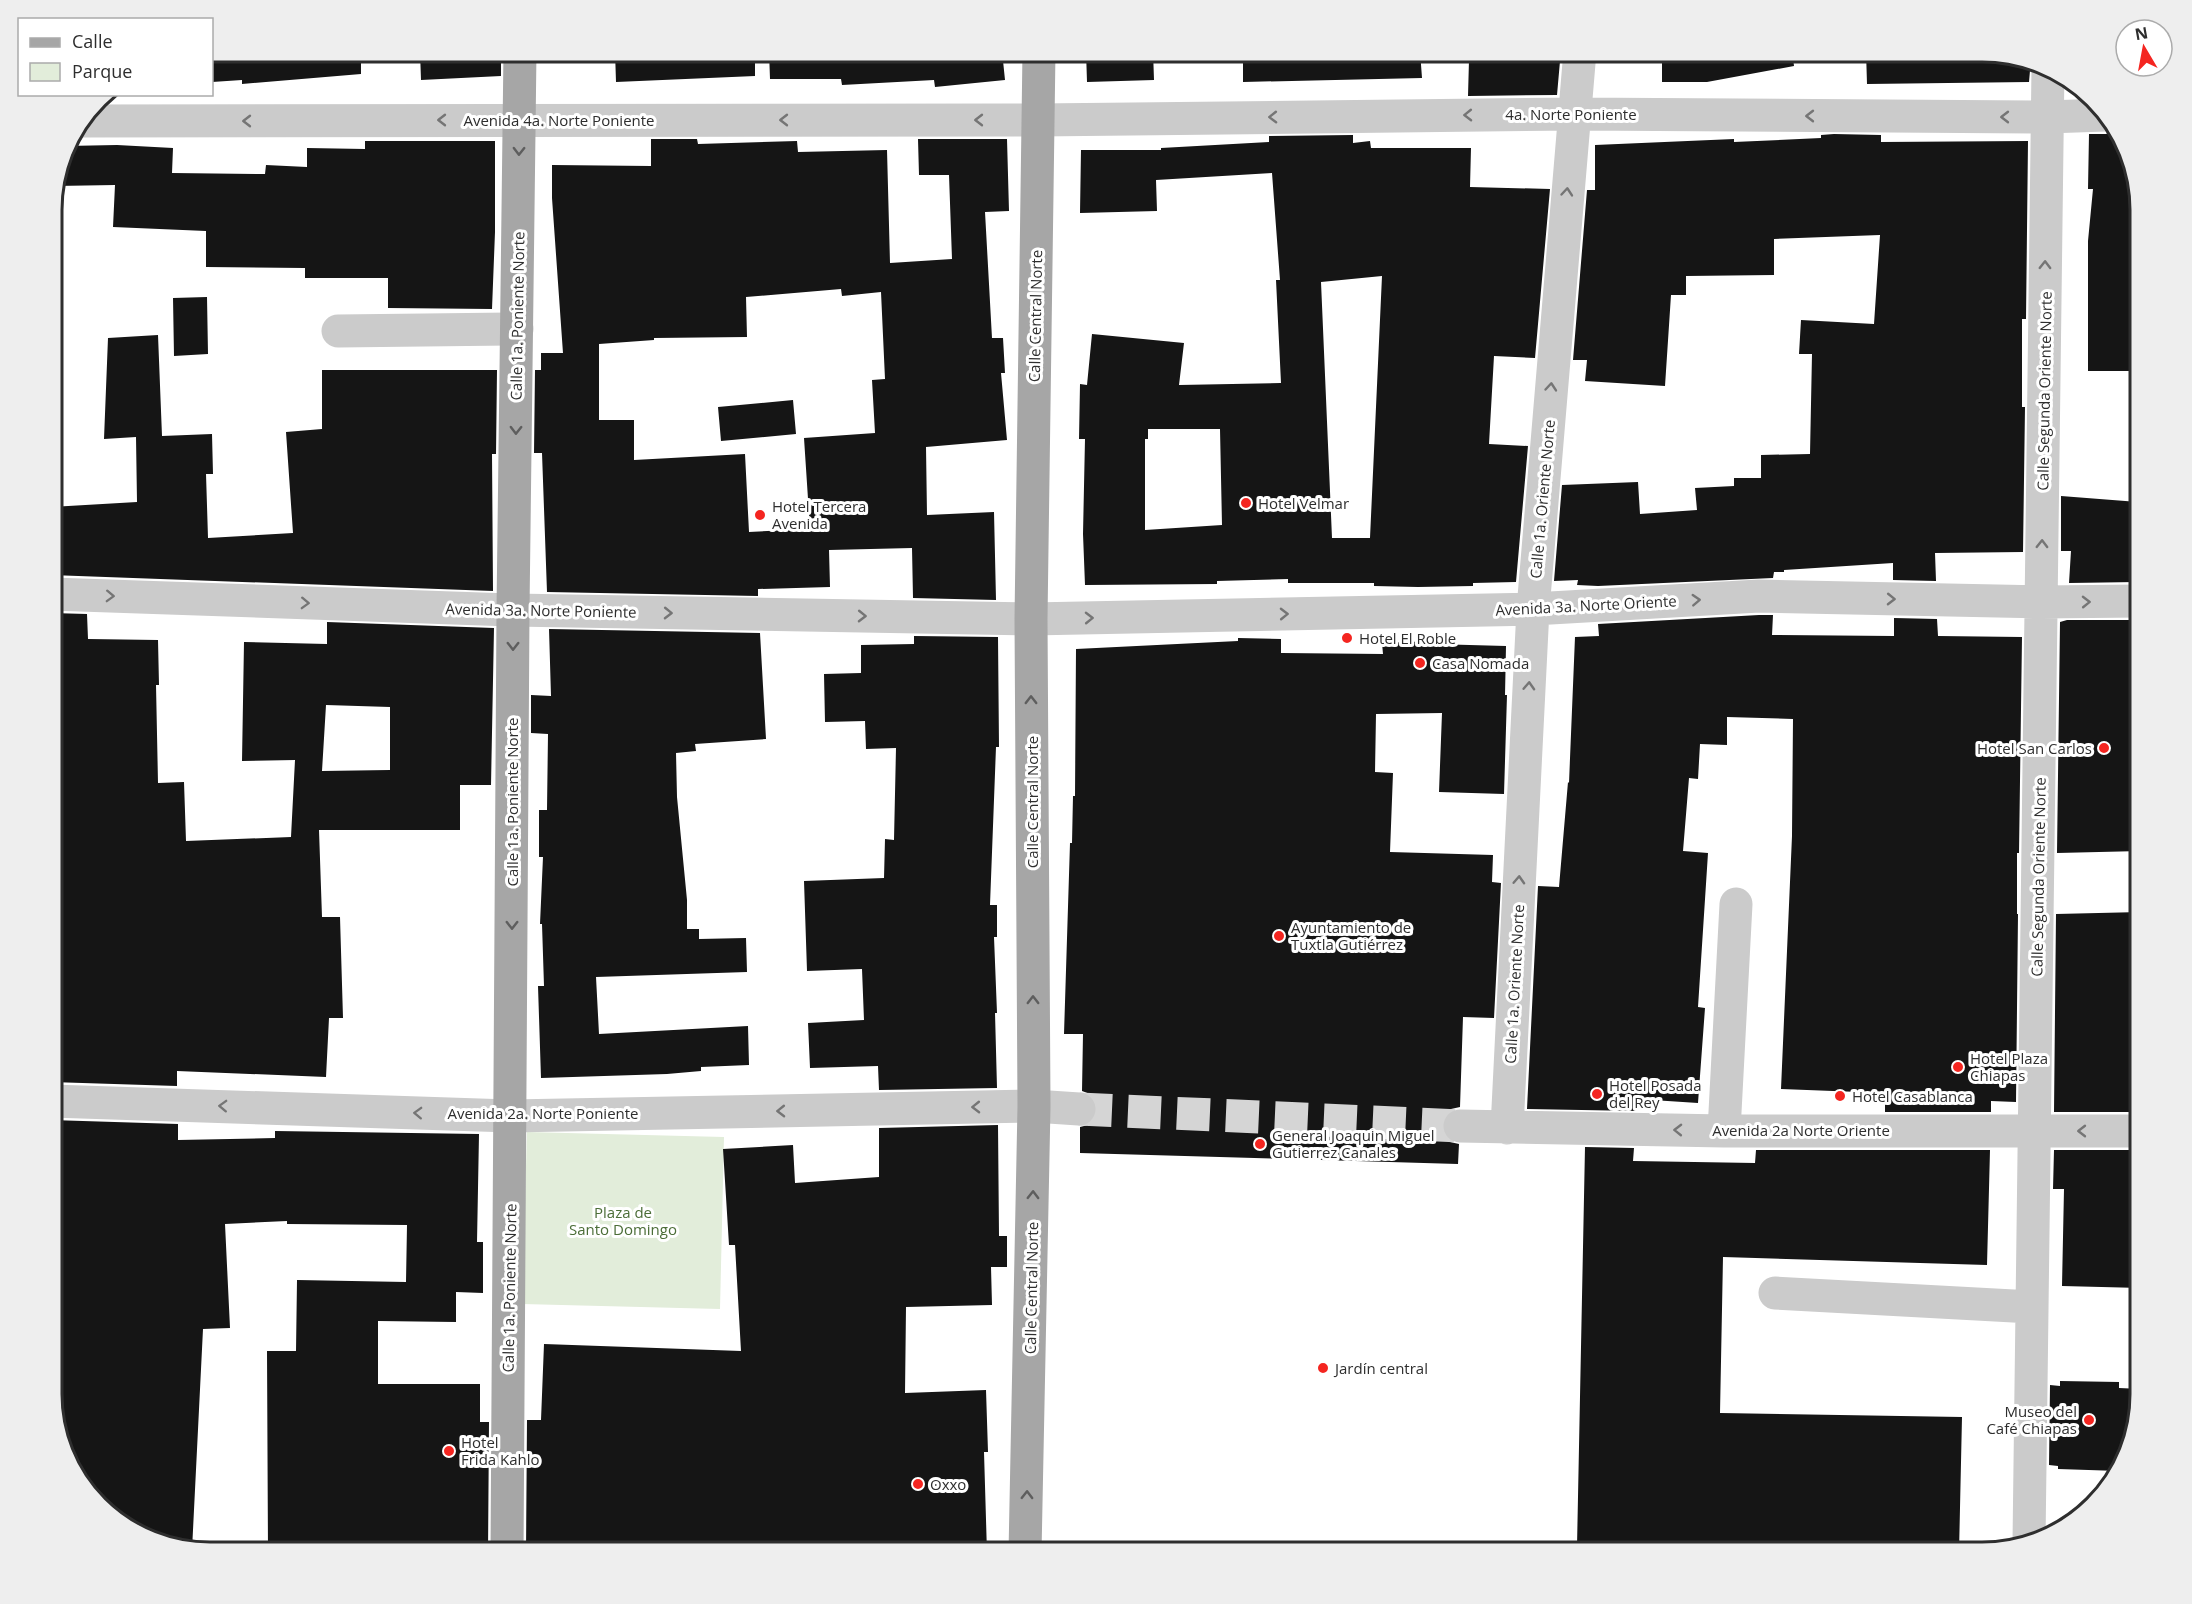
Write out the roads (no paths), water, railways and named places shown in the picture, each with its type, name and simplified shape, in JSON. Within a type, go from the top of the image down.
[{"type":"main road","name":"Calle 1a. Poniente Norte","points":[[507,1542],[513,610],[520,62]]},
{"type":"main road","name":"Calle Central Norte","points":[[1025,1542],[1034,1106],[1031,619],[1039,62]]},
{"type":"street","name":"Calle 1a. Oriente Norte","points":[[1507,1128],[1533,609],[1579,62]]},
{"type":"street","name":"Calle Segunda Oriente Norte","points":[[2029,1534],[2048,77]]},
{"type":"street","name":"4a. Norte Poniente","points":[[1038,120],[1574,114],[2097,116]]},
{"type":"street","name":"Avenida 4a. Norte Poniente","points":[[91,121],[1038,120]]},
{"type":"street","points":[[338,331],[517,329]]},
{"type":"street","name":"Avenida 3a. Norte Poniente","points":[[62,594],[513,610],[1031,619]]},
{"type":"street","name":"Avenida 3a. Norte Oriente","points":[[1031,619],[1533,609],[1759,596],[2041,602],[2130,601]]},
{"type":"street","points":[[1724,1131],[1736,904]]},
{"type":"street","name":"Avenida 2a. Norte Poniente","points":[[62,1101],[511,1116],[1034,1106],[1079,1109]]},
{"type":"street","name":"Avenida 2a Norte Oriente","points":[[1460,1126],[1724,1131],[2130,1131]]},
{"type":"street","points":[[1775,1293],[2032,1307]]},
{"type":"tunnel","points":[[1079,1109],[1460,1126]]},
{"type":"place","name":"Hotel Velmar","points":[[1246,503]]},
{"type":"place","name":"Hotel Tercera Avenida","points":[[760,515]]},
{"type":"place","name":"Hotel El Roble","points":[[1347,638]]},
{"type":"place","name":"Casa Nomada","points":[[1420,663]]},
{"type":"place","name":"Hotel San Carlos","points":[[2104,748]]},
{"type":"place","name":"Ayuntamiento de Tuxtla Gutiérrez","points":[[1279,936]]},
{"type":"place","name":"Hotel Plaza Chiapas","points":[[1958,1067]]},
{"type":"place","name":"Hotel Posada del Rey","points":[[1597,1094]]},
{"type":"place","name":"Hotel Casablanca","points":[[1840,1096]]},
{"type":"place","name":"General Joaquin Miguel Gutierrez Canales","points":[[1260,1144]]},
{"type":"place","name":"Jardín central","points":[[1323,1368]]},
{"type":"place","name":"Museo del Café Chiapas","points":[[2089,1420]]},
{"type":"place","name":"Hotel Frida Kahlo","points":[[449,1451]]},
{"type":"place","name":"Oxxo","points":[[918,1484]]},
{"type":"park label","name":"Plaza de Santo Domingo","points":[[623,1220]]}]
